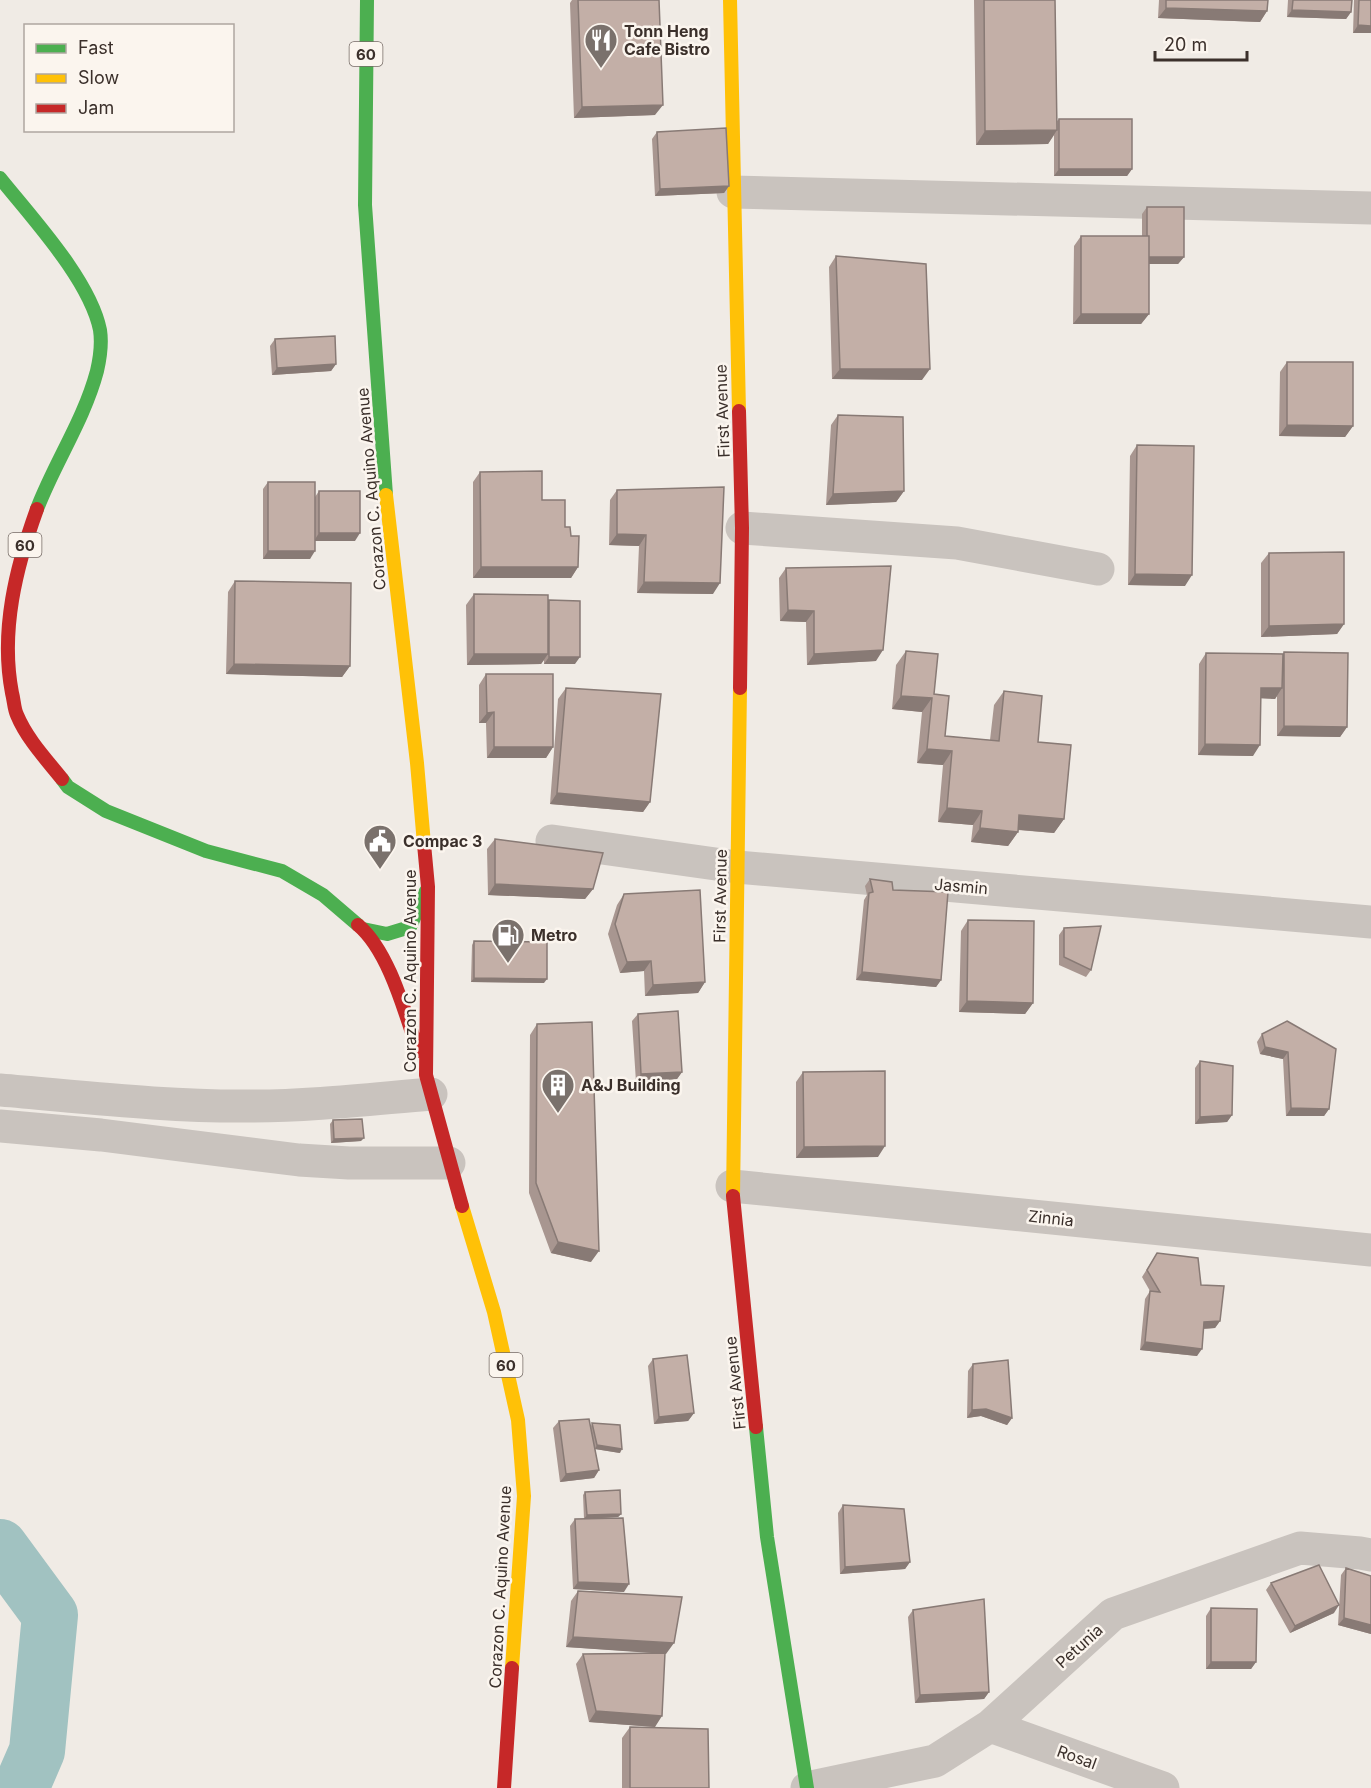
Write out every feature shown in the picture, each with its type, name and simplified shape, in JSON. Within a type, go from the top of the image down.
[{"type":"main road","name":"Corazon C. Aquino Avenue","points":[[367,0],[365,205],[384,480],[417,763],[428,887],[428,1085],[494,1312],[518,1420],[524,1496],[504,1788]]},
{"type":"main road","name":"First Avenue","points":[[730,0],[742,528],[732,1186],[767,1537],[807,1788]]},
{"type":"main road","name":"60","points":[[0,178],[73,271],[95,314],[101,346],[97,371],[80,418],[36,511],[15,583],[8,625],[8,673],[17,715],[36,747],[68,787],[106,811],[206,851],[282,871],[323,895],[363,929],[381,956],[397,988],[428,1085]]},
{"type":"main road","points":[[363,929],[379,934],[395,934],[410,927],[428,887]]},
{"type":"street","points":[[733,192],[1371,208]]},
{"type":"street","points":[[742,528],[957,543],[1098,569]]},
{"type":"street","name":"Jasmin","points":[[552,841],[737,867],[1371,922]]},
{"type":"street","points":[[1371,905],[1371,937]]},
{"type":"street","points":[[0,1090],[104,1099],[251,1106],[312,1104],[428,1085]]},
{"type":"street","points":[[0,1126],[101,1135],[299,1160],[349,1163],[449,1163]]},
{"type":"street","name":"Zinnia","points":[[732,1186],[1371,1250]]},
{"type":"street","name":"Petunia","points":[[807,1788],[935,1761],[990,1726],[1113,1614],[1300,1548],[1360,1552],[1371,1555]]},
{"type":"street","name":"Rosal","points":[[990,1726],[1163,1788]]},
{"type":"building","points":[[578,0],[659,0],[663,105],[582,107]]},
{"type":"building","points":[[984,0],[1055,0],[1057,130],[985,131]]},
{"type":"building","points":[[1166,0],[1268,0],[1267,11],[1166,8]]},
{"type":"building","points":[[1293,0],[1352,0],[1351,12],[1292,10]]},
{"type":"building","points":[[1359,0],[1371,0],[1371,26],[1358,25]]},
{"type":"building","points":[[1059,119],[1132,119],[1132,169],[1059,169]]},
{"type":"building","points":[[726,128],[729,186],[660,189],[657,132]]},
{"type":"building","points":[[1147,207],[1184,207],[1184,257],[1149,257]]},
{"type":"building","points":[[1081,236],[1149,236],[1149,314],[1081,314]]},
{"type":"building","points":[[836,256],[926,264],[930,369],[840,369]]},
{"type":"building","points":[[335,336],[336,364],[277,368],[275,339]]},
{"type":"building","points":[[1287,362],[1353,362],[1353,426],[1287,425]]},
{"type":"building","points":[[838,415],[903,417],[904,491],[833,494]]},
{"type":"building","points":[[1137,445],[1194,446],[1192,575],[1135,574]]},
{"type":"building","points":[[542,471],[542,500],[565,500],[565,527],[570,527],[571,536],[579,536],[578,567],[481,567],[480,472]]},
{"type":"building","points":[[268,482],[315,482],[315,551],[268,551]]},
{"type":"building","points":[[724,487],[720,583],[644,582],[646,535],[617,534],[617,490]]},
{"type":"building","points":[[319,491],[360,491],[360,533],[319,533]]},
{"type":"building","points":[[1344,552],[1344,624],[1269,626],[1269,553]]},
{"type":"building","points":[[891,566],[883,650],[814,654],[814,611],[788,610],[786,568]]},
{"type":"building","points":[[235,581],[351,583],[350,666],[234,664]]},
{"type":"building","points":[[474,594],[548,595],[548,654],[474,654]]},
{"type":"building","points":[[549,600],[580,601],[580,657],[549,657]]},
{"type":"building","points":[[906,651],[938,654],[934,694],[949,696],[945,736],[999,741],[1004,691],[1042,696],[1038,742],[1071,745],[1064,819],[1019,815],[1018,832],[980,828],[982,811],[947,808],[952,751],[927,749],[932,698],[901,696]]},
{"type":"building","points":[[1284,652],[1348,653],[1347,727],[1284,726]]},
{"type":"building","points":[[1206,653],[1283,654],[1282,688],[1261,688],[1260,745],[1205,744]]},
{"type":"building","points":[[486,674],[553,674],[553,747],[494,747],[494,712],[487,713]]},
{"type":"building","points":[[566,688],[661,694],[650,802],[557,793]]},
{"type":"building","points":[[495,839],[603,853],[593,889],[495,884]]},
{"type":"building","points":[[870,879],[892,882],[893,890],[948,892],[941,980],[862,972],[869,893],[873,892]]},
{"type":"building","points":[[700,890],[705,982],[653,985],[651,961],[627,962],[615,924],[624,894]]},
{"type":"building","points":[[968,920],[1034,921],[1033,1003],[967,1001]]},
{"type":"building","points":[[1101,926],[1091,970],[1064,957],[1064,928]]},
{"type":"building","name":"Metro","points":[[474,941],[547,942],[547,979],[474,978]]},
{"type":"building","points":[[678,1011],[682,1072],[641,1074],[638,1014]]},
{"type":"building","points":[[1287,1021],[1336,1049],[1329,1109],[1291,1108],[1288,1052],[1265,1047],[1262,1034]]},
{"type":"building","name":"A&J Building","points":[[592,1022],[599,1251],[558,1242],[536,1183],[537,1024]]},
{"type":"building","points":[[1200,1061],[1233,1066],[1232,1115],[1200,1117]]},
{"type":"building","points":[[885,1071],[885,1146],[804,1147],[803,1072]]},
{"type":"building","points":[[362,1119],[364,1138],[334,1139],[333,1120]]},
{"type":"building","points":[[1157,1253],[1198,1258],[1201,1285],[1224,1286],[1220,1321],[1204,1322],[1202,1349],[1145,1342],[1150,1291],[1160,1292],[1147,1270]]},
{"type":"building","points":[[687,1355],[694,1413],[659,1417],[653,1359]]},
{"type":"building","points":[[1008,1360],[1012,1418],[986,1409],[972,1410],[973,1364]]},
{"type":"building","points":[[589,1419],[599,1470],[566,1474],[559,1421]]},
{"type":"building","points":[[592,1423],[620,1425],[622,1449],[597,1445]]},
{"type":"building","points":[[620,1490],[621,1514],[587,1515],[585,1492]]},
{"type":"building","points":[[843,1505],[904,1509],[910,1562],[845,1567]]},
{"type":"building","points":[[623,1518],[629,1584],[578,1582],[575,1519]]},
{"type":"building","points":[[1319,1565],[1339,1605],[1295,1626],[1271,1583]]},
{"type":"building","points":[[1346,1568],[1371,1576],[1371,1625],[1344,1618]]},
{"type":"building","points":[[578,1591],[682,1597],[674,1643],[573,1637]]},
{"type":"building","points":[[984,1599],[989,1692],[920,1695],[913,1610]]},
{"type":"building","points":[[1211,1608],[1257,1609],[1256,1662],[1211,1662]]},
{"type":"building","points":[[665,1653],[662,1716],[596,1711],[583,1654]]},
{"type":"building","points":[[630,1727],[708,1729],[709,1788],[630,1788]]},
{"type":"waterway","points":[[0,1547],[50,1615],[37,1751],[21,1788]]},
{"type":"traffic: fast","points":[[367,0],[365,205],[386,495]]},
{"type":"traffic: fast","points":[[0,178],[43,230],[72,270],[94,311],[101,335],[97,371],[85,407],[37,509]]},
{"type":"traffic: fast","points":[[62,779],[68,787],[106,811],[206,851],[282,871],[323,895],[358,925]]},
{"type":"traffic: fast","points":[[363,929],[387,934],[410,927],[426,891]]},
{"type":"traffic: fast","points":[[756,1427],[767,1537],[807,1788]]},
{"type":"traffic: slow","points":[[730,0],[739,411]]},
{"type":"traffic: slow","points":[[386,495],[417,763],[424,844]]},
{"type":"traffic: slow","points":[[733,1196],[740,688]]},
{"type":"traffic: slow","points":[[462,1206],[494,1312],[518,1420],[524,1496],[512,1668]]},
{"type":"traffic: jam","points":[[739,411],[742,528],[740,688]]},
{"type":"traffic: jam","points":[[37,509],[12,600],[8,646],[9,670],[15,710],[21,724],[37,749],[62,779]]},
{"type":"traffic: jam","points":[[424,844],[428,887],[426,1075],[462,1206]]},
{"type":"traffic: jam","points":[[358,925],[379,950],[387,966],[418,1051]]},
{"type":"traffic: jam","points":[[733,1196],[756,1427]]},
{"type":"traffic: jam","points":[[504,1788],[512,1668]]},
{"type":"place","name":"Tonn Heng Cafe Bistro","points":[[601,69]]},
{"type":"place","name":"Compac 3","points":[[380,870]]},
{"type":"place","name":"Metro","points":[[508,964]]},
{"type":"place","name":"A&J Building","points":[[558,1114]]}]
